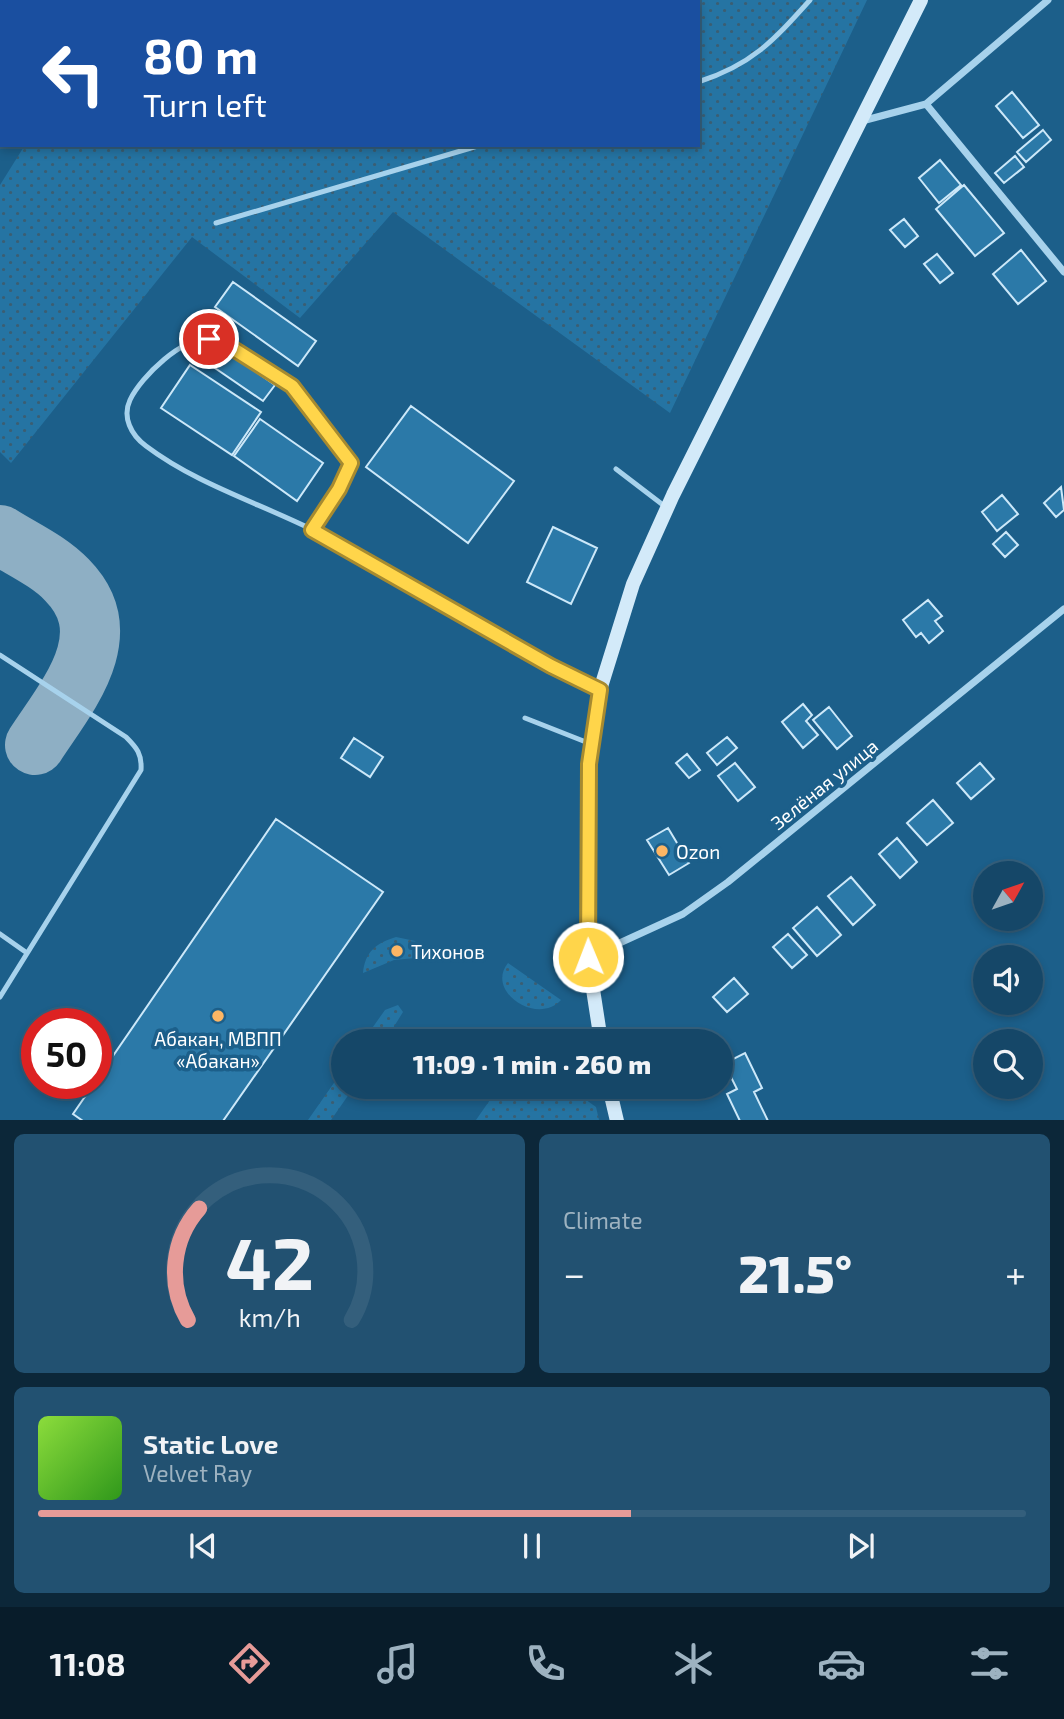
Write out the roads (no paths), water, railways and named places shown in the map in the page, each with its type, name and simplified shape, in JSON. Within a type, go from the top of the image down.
[{"type":"main road","points":[[599,1029],[588,957],[591,744],[600,690],[632,584],[667,508],[921,0]]},
{"type":"main road","points":[[612,1099],[617,1120]]},
{"type":"street","points":[[861,121],[926,104],[1048,0]]},
{"type":"street","points":[[926,104],[1064,272]]},
{"type":"street","name":"Зелёная улица","points":[[588,957],[683,914],[728,882],[1064,609]]},
{"type":"lane","points":[[700,81],[716,76],[767,48],[810,0]]},
{"type":"lane","points":[[216,223],[474,147]]},
{"type":"lane","points":[[312,530],[339,489],[351,463],[292,386],[229,346],[209,339],[171,353],[136,387],[127,405],[127,419],[143,444],[182,470],[312,530],[551,666],[600,690]]},
{"type":"lane","points":[[616,468],[667,508]]},
{"type":"lane","points":[[0,655],[126,737],[142,758],[141,770],[0,997]]},
{"type":"lane","points":[[524,718],[591,744]]},
{"type":"lane","points":[[0,934],[27,953]]},
{"type":"place","name":"Ozon","points":[[662,851]]},
{"type":"place","name":"Тихонов","points":[[397,951]]},
{"type":"place","name":"Абакан, МВПП «Абакан»","points":[[218,1016]]}]
